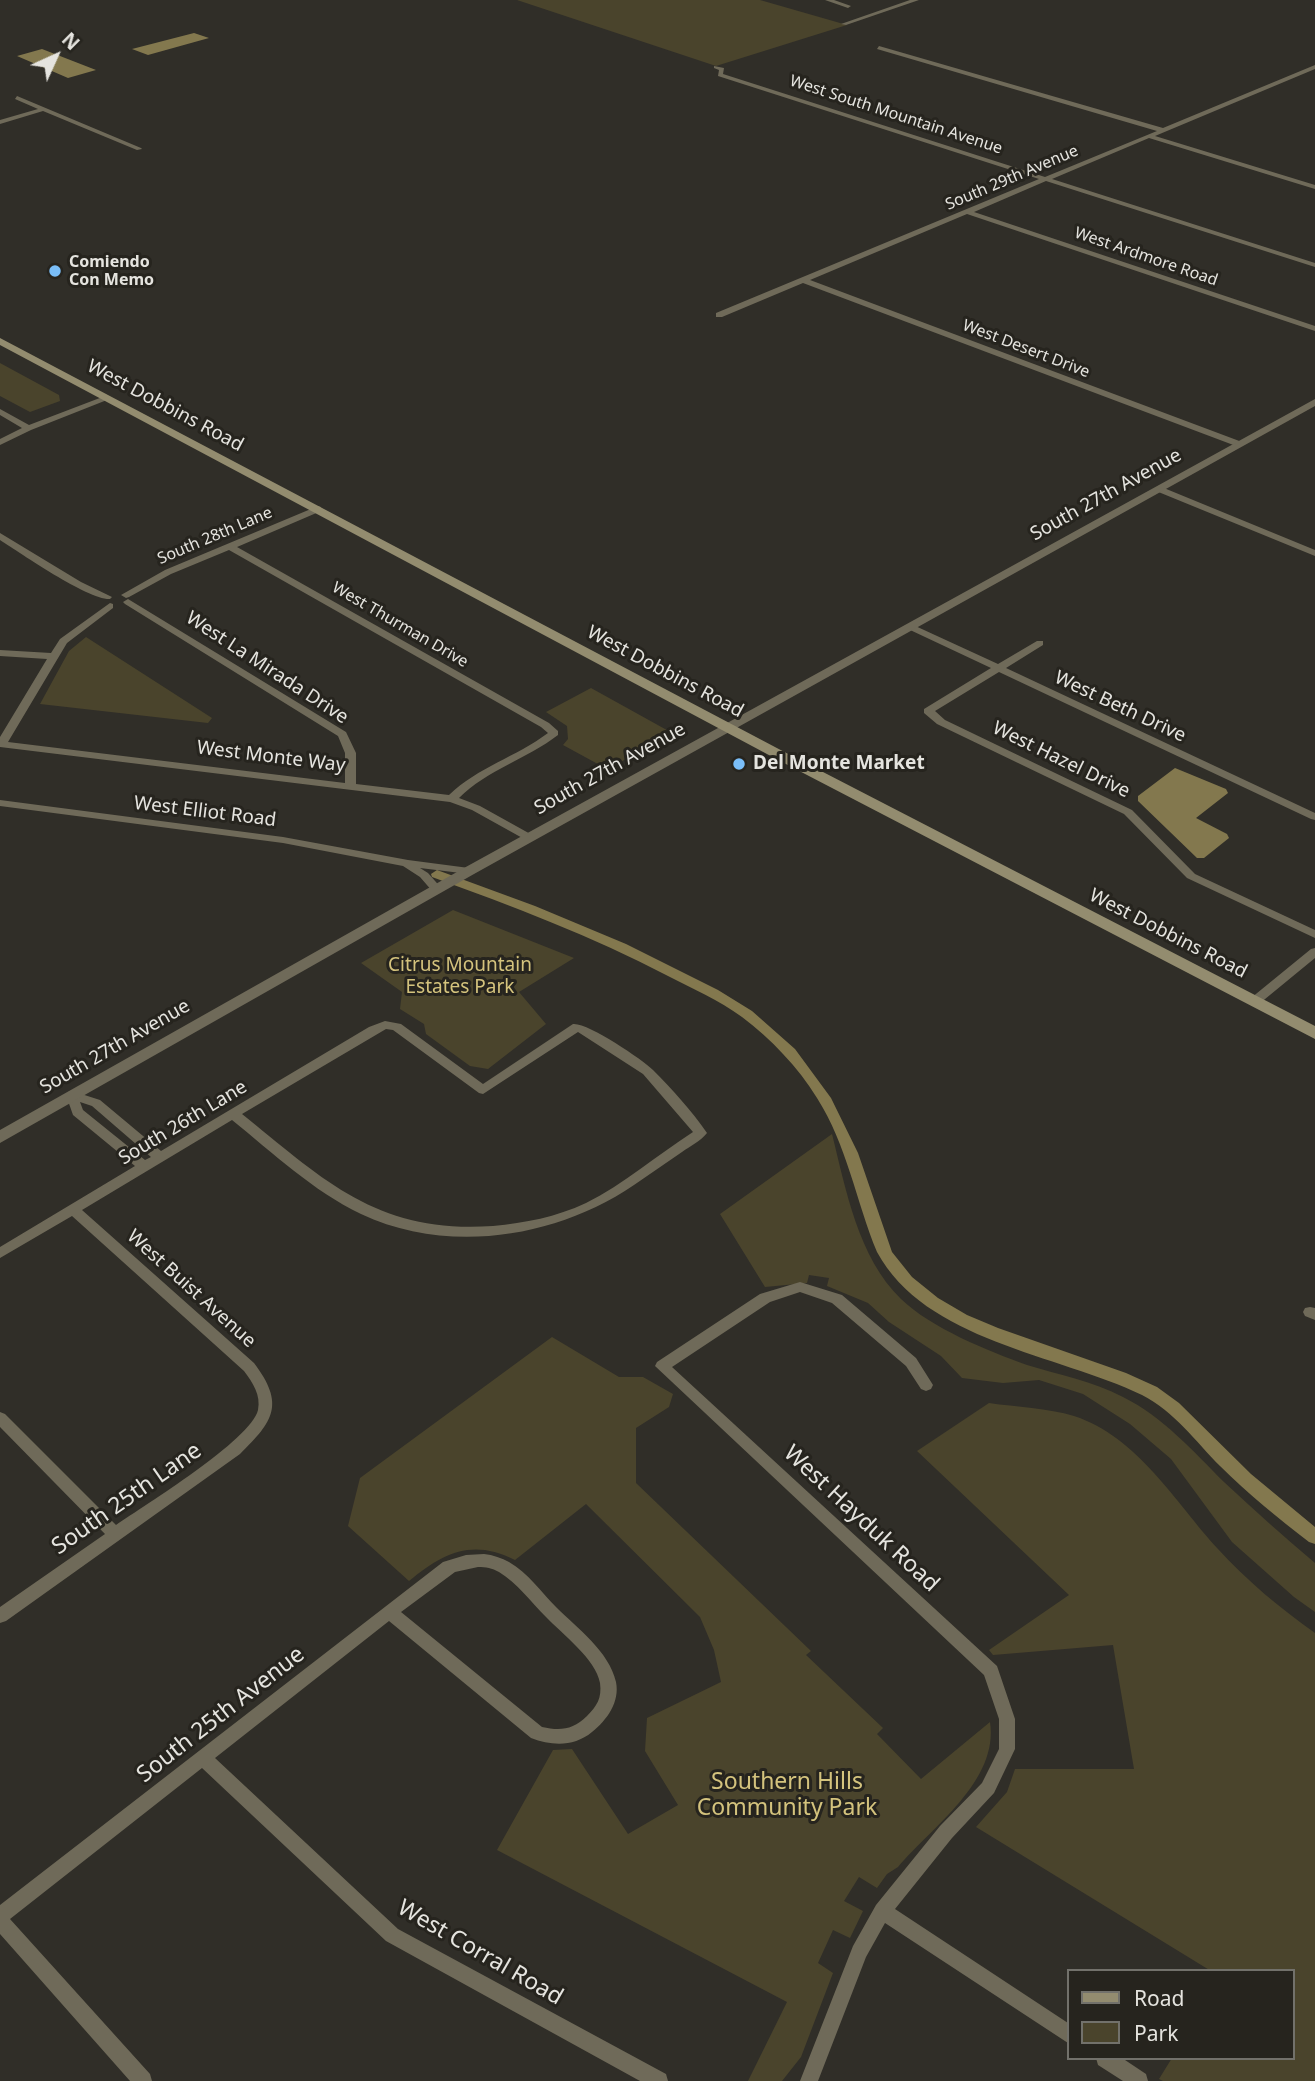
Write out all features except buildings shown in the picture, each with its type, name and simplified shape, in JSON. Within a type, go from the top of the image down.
[{"type":"main road","name":"West Dobbins Road","points":[[0,341],[729,727],[1315,1033]]},
{"type":"street","points":[[828,0],[848,6]]},
{"type":"street","points":[[844,24],[916,0]]},
{"type":"street","points":[[879,48],[1162,130]]},
{"type":"street","name":"West South Mountain Avenue","points":[[716,66],[722,69],[720,75],[1315,265]]},
{"type":"street","name":"South 29th Avenue","points":[[719,315],[1315,67]]},
{"type":"street","points":[[18,97],[139,149]]},
{"type":"street","points":[[0,121],[44,109]]},
{"type":"street","points":[[1148,136],[1315,187]]},
{"type":"street","name":"West Ardmore Road","points":[[968,212],[1315,328]]},
{"type":"street","name":"West Desert Drive","points":[[803,279],[1239,444]]},
{"type":"street","points":[[0,442],[28,428],[108,398]]},
{"type":"street","name":"South 27th Avenue","points":[[0,1137],[465,873],[1315,402]]},
{"type":"street","points":[[0,411],[28,428]]},
{"type":"street","points":[[1160,489],[1315,554]]},
{"type":"street","name":"South 28th Lane","points":[[108,601],[127,598],[168,572],[318,509]]},
{"type":"street","points":[[0,536],[108,601],[63,641],[1,744]]},
{"type":"street","name":"West Thurman Drive","points":[[229,546],[545,725],[554,733]]},
{"type":"street","name":"West La Mirada Drive","points":[[127,598],[342,734],[350,746],[352,757],[351,786]]},
{"type":"street","name":"West Beth Drive","points":[[911,627],[1315,817]]},
{"type":"street","points":[[997,668],[1040,643]]},
{"type":"street","points":[[0,653],[54,656]]},
{"type":"street","name":"West Hazel Drive","points":[[997,668],[928,711],[941,722],[1128,813],[1191,876],[1315,934]]},
{"type":"street","points":[[452,799],[485,772],[554,733]]},
{"type":"street","name":"West Monte Way","points":[[1,744],[452,799],[476,808],[530,838]]},
{"type":"street","name":"West Elliot Road","points":[[0,803],[283,840],[465,873]]},
{"type":"street","name":"West Elliot Road","points":[[405,863],[442,887]]},
{"type":"street","points":[[1255,1001],[1315,953]]},
{"type":"street","name":"South 26th Lane","points":[[0,1254],[385,1025],[397,1027],[483,1090],[577,1027],[589,1032],[647,1071],[701,1133],[590,1206],[530,1226],[476,1232],[414,1225],[368,1212],[329,1189],[234,1115]]},
{"type":"street","points":[[72,1095],[96,1103],[161,1158]]},
{"type":"street","points":[[72,1095],[77,1112],[145,1167]]},
{"type":"street","name":"West Buist Avenue","points":[[74,1210],[250,1367],[263,1386],[267,1408]]},
{"type":"street","name":"West Hayduk Road","points":[[926,1385],[911,1362],[837,1298],[800,1287],[765,1298],[662,1366],[991,1671],[1007,1719]]},
{"type":"street","name":"South 25th Lane","points":[[0,1616],[235,1450],[255,1432],[267,1408]]},
{"type":"street","points":[[0,1418],[116,1535]]},
{"type":"street","name":"South 25th Avenue","points":[[0,1918],[449,1567],[476,1560],[497,1563],[601,1663],[609,1684],[609,1699],[596,1720]]},
{"type":"street","points":[[389,1612],[537,1732],[551,1737],[571,1736],[596,1720]]},
{"type":"street","points":[[809,2081],[859,1952],[882,1911],[946,1832],[988,1788],[1007,1749],[1007,1719]]},
{"type":"street","name":"West Corral Road","points":[[202,1758],[392,1935],[659,2081]]},
{"type":"street","points":[[882,1911],[1066,2033]]},
{"type":"street","points":[[0,1918],[143,2081]]},
{"type":"street","points":[[1108,2060],[1139,2081]]},
{"type":"green space","points":[[517,0],[760,0],[847,25],[716,66]]},
{"type":"green space","points":[[0,363],[59,395],[60,401],[30,412],[0,396]]},
{"type":"green space","points":[[86,637],[212,718],[208,723],[40,704],[69,651]]},
{"type":"green space","points":[[591,688],[674,734],[607,769],[563,745],[568,739],[567,726],[546,712]]},
{"type":"green space","name":"Citrus Mountain Estates Park","points":[[453,910],[574,958],[519,992],[546,1024],[488,1069],[470,1066],[426,1034],[424,1024],[400,1009],[402,992],[361,963]]},
{"type":"green space","points":[[832,1134],[849,1200],[864,1243],[886,1282],[901,1299],[928,1320],[978,1346],[1027,1365],[1100,1387],[1151,1414],[1315,1563],[1315,1612],[1232,1542],[1171,1459],[1130,1424],[1083,1394],[1039,1380],[1003,1383],[962,1378],[941,1356],[889,1322],[868,1303],[827,1286],[829,1278],[809,1275],[807,1283],[765,1287],[720,1214]]},
{"type":"green space","name":"Southern Hills Community Park","points":[[552,1337],[619,1377],[643,1377],[673,1394],[669,1407],[636,1428],[636,1483],[811,1651],[806,1655],[883,1728],[877,1734],[921,1779],[990,1722],[990,1744],[984,1764],[960,1802],[898,1867],[887,1874],[877,1888],[859,1877],[844,1901],[863,1911],[850,1938],[833,1930],[818,1963],[833,1973],[801,2057],[782,2081],[748,2081],[787,2002],[497,1850],[553,1750],[572,1749],[628,1834],[678,1805],[645,1751],[647,1718],[721,1682],[714,1650],[700,1617],[586,1504],[515,1560],[485,1550],[459,1552],[446,1556],[409,1581],[348,1526],[360,1478]]},
{"type":"green space","points":[[989,1403],[1064,1413],[1097,1426],[1117,1439],[1154,1473],[1240,1572],[1315,1633],[1315,2081],[1159,2079],[1171,2060],[1294,2060],[1294,1969],[1208,1969],[976,1827],[1007,1792],[1015,1769],[1134,1769],[1113,1645],[993,1655],[989,1650],[1069,1595],[917,1451]]},
{"type":"shaded area","points":[[194,33],[209,38],[148,55],[132,49]]},
{"type":"shaded area","points":[[42,49],[96,70],[68,78],[17,56]]},
{"type":"shaded area","points":[[1175,768],[1226,789],[1228,793],[1196,818],[1227,834],[1229,838],[1204,858],[1197,858],[1138,801],[1138,796]]},
{"type":"waterway","points":[[437,874],[622,947],[713,993],[747,1014],[790,1052],[824,1098],[850,1153],[885,1252],[906,1281],[933,1302],[992,1333],[1089,1366],[1151,1392],[1184,1418],[1254,1488],[1315,1537]]},
{"type":"place","name":"Comiendo Con Memo","points":[[55,271]]},
{"type":"place","name":"Del Monte Market","points":[[739,764]]}]
